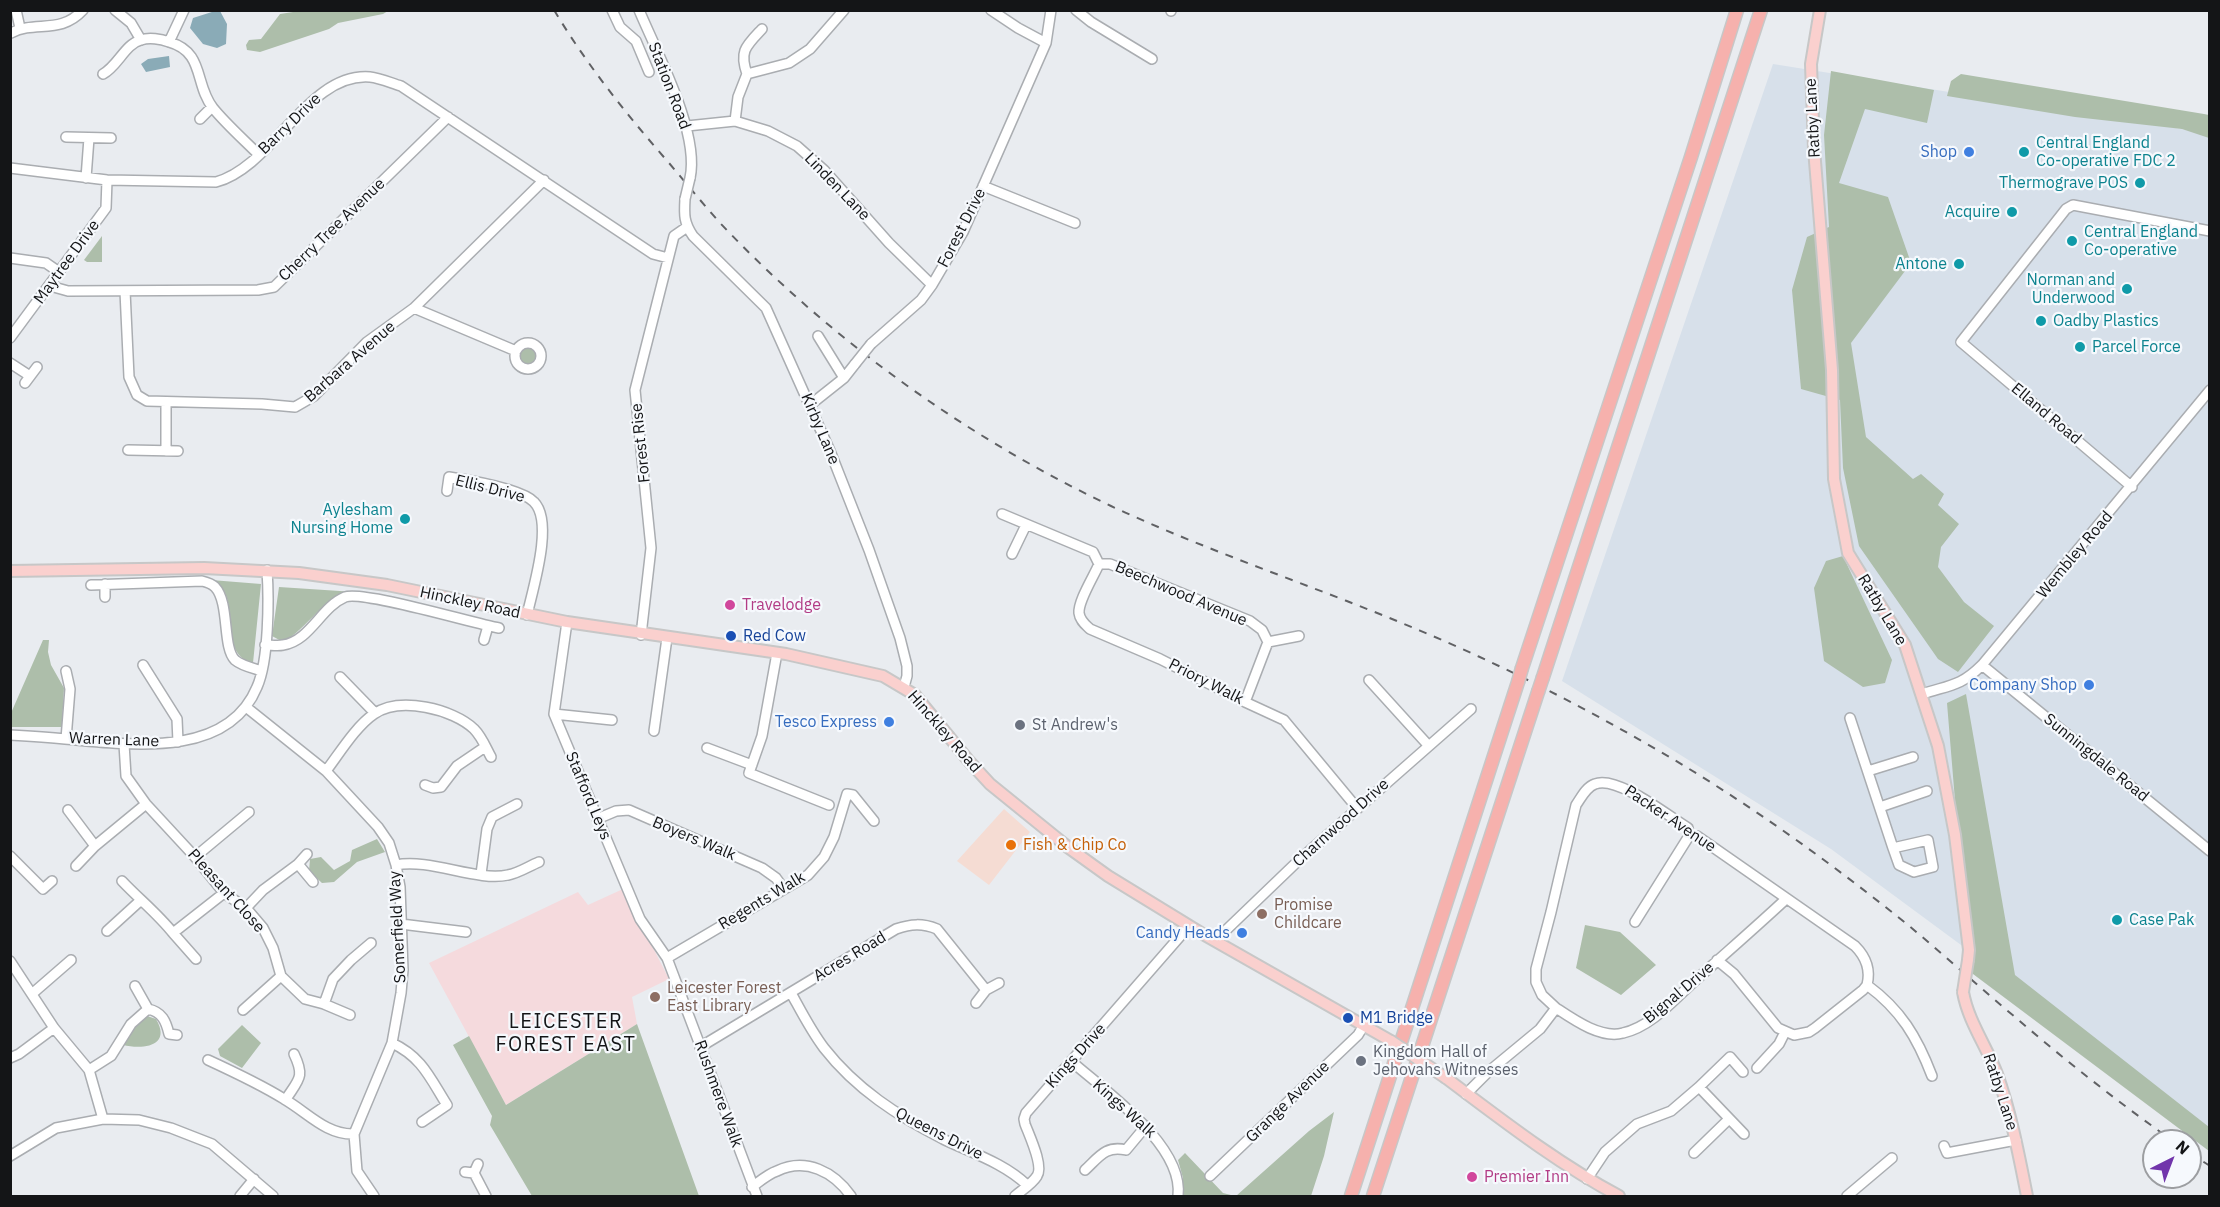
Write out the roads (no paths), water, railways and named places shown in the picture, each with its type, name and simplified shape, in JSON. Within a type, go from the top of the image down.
[{"type":"highway","points":[[1351,1197],[1737,10]]},
{"type":"highway","points":[[1373,1197],[1761,10]]},
{"type":"main road","name":"Ratby Lane","points":[[1820,10],[1811,64],[1814,149],[1832,370],[1834,479],[1848,553],[1905,645],[1938,746],[1955,835],[1969,950],[1963,992],[1966,1006],[1997,1075],[2016,1140],[2027,1197]]},
{"type":"main road","name":"Hinckley Road","points":[[10,571],[122,568],[267,570],[387,585],[527,615],[641,635],[777,652],[874,673],[904,687],[925,705],[990,784],[1108,876],[1189,926],[1368,1028],[1446,1078],[1587,1179],[1619,1197]]},
{"type":"street","points":[[16,10],[20,28]]},
{"type":"street","points":[[10,33],[20,28],[67,23],[83,10]]},
{"type":"street","points":[[115,10],[131,23],[141,40]]},
{"type":"street","points":[[169,42],[184,10]]},
{"type":"street","points":[[612,10],[620,27],[636,41],[649,72]]},
{"type":"street","name":"Station Road","points":[[639,10],[687,126],[692,159],[683,218],[687,227]]},
{"type":"street","points":[[747,74],[789,63],[810,49],[844,10]]},
{"type":"street","points":[[991,10],[1046,43]]},
{"type":"street","name":"Forest Drive","points":[[810,405],[844,378],[871,344],[921,300],[932,285],[963,232],[1046,43],[1051,10]]},
{"type":"street","points":[[1076,10],[1090,22],[1152,59]]},
{"type":"street","points":[[735,121],[738,97],[747,74],[742,60],[746,46],[762,29]]},
{"type":"street","points":[[103,74],[141,40],[160,39],[189,52],[196,63],[204,94],[212,107],[258,155]]},
{"type":"street","name":"Barry Drive","points":[[10,168],[107,180],[216,182],[230,178],[258,155],[326,89],[349,78],[371,77],[401,86],[653,254],[668,258]]},
{"type":"street","points":[[201,119],[212,107]]},
{"type":"street","name":"Cherry Tree Avenue","points":[[50,286],[68,291],[258,290],[274,287],[448,117]]},
{"type":"street","name":"Linden Lane","points":[[687,126],[735,121],[768,131],[797,146],[824,170],[889,243],[932,285]]},
{"type":"street","points":[[66,137],[111,138]]},
{"type":"street","points":[[86,178],[89,138]]},
{"type":"street","name":"Maytree Drive","points":[[10,338],[106,208],[107,180]]},
{"type":"street","name":"Barbara Avenue","points":[[124,291],[129,377],[137,395],[147,401],[166,403],[262,404],[295,408],[314,396],[367,342],[414,308],[544,180]]},
{"type":"street","points":[[984,186],[1076,223]]},
{"type":"street","name":"Elland Road","points":[[2132,486],[1960,342],[2066,209],[2073,205],[2210,231]]},
{"type":"street","name":"Forest Rise","points":[[641,635],[651,548],[635,390],[674,236],[687,227]]},
{"type":"street","name":"Kirby Lane","points":[[687,227],[693,236],[766,308],[810,405],[869,550],[900,638],[908,676],[904,687]]},
{"type":"street","points":[[10,258],[46,263],[59,272]]},
{"type":"street","points":[[414,308],[516,351]]},
{"type":"street","points":[[819,336],[844,378]]},
{"type":"street","points":[[10,363],[28,379],[37,367]]},
{"type":"street","name":"Wembley Road","points":[[1922,694],[1952,687],[1969,678],[1982,665],[2210,390]]},
{"type":"street","points":[[166,403],[166,451]]},
{"type":"street","points":[[128,450],[177,451]]},
{"type":"street","name":"Ellis Drive","points":[[447,491],[449,477],[463,479],[522,494],[534,501],[541,511],[543,534],[527,615]]},
{"type":"street","name":"Beechwood Avenue","points":[[1002,514],[1093,552],[1099,564],[1110,564],[1250,621],[1262,630],[1268,642]]},
{"type":"street","points":[[1012,554],[1012,542],[1026,525]]},
{"type":"street","name":"Priory Walk","points":[[1099,564],[1081,604],[1079,614],[1090,629],[1160,659],[1284,720],[1357,808]]},
{"type":"street","name":"Warren Lane","points":[[10,735],[124,744],[178,742],[204,736],[226,723],[246,707],[258,687],[265,645],[267,570]]},
{"type":"street","points":[[91,585],[202,581],[215,586],[222,599],[230,649],[234,659],[247,667],[262,671]]},
{"type":"street","points":[[105,584],[105,597]]},
{"type":"street","points":[[265,645],[283,645],[295,641],[346,596],[358,595],[499,628]]},
{"type":"street","points":[[567,622],[554,714],[612,720]]},
{"type":"street","points":[[484,640],[488,626]]},
{"type":"street","points":[[1245,702],[1268,642],[1299,636]]},
{"type":"street","points":[[654,731],[667,638]]},
{"type":"street","points":[[777,652],[762,736],[749,773],[829,805]]},
{"type":"street","points":[[144,665],[177,719],[178,742]]},
{"type":"street","name":"Sunningdale Road","points":[[1982,665],[2210,851]]},
{"type":"street","points":[[66,671],[70,689],[66,739]]},
{"type":"street","points":[[347,685],[356,676]]},
{"type":"street","points":[[340,677],[375,713]]},
{"type":"street","points":[[1369,680],[1428,745]]},
{"type":"street","name":"Somerfield Way","points":[[246,707],[326,771],[378,827],[389,843],[396,865],[400,887],[403,970],[401,993],[392,1043],[354,1134],[357,1171],[374,1197]]},
{"type":"street","points":[[326,771],[363,724],[375,713],[392,707],[422,707],[459,718],[480,737],[491,757]]},
{"type":"street","name":"Charnwood Drive","points":[[1217,942],[1222,934],[1298,861],[1471,709]]},
{"type":"street","name":"Stafford Leys","points":[[554,714],[640,919],[667,958]]},
{"type":"street","points":[[1850,718],[1868,771],[1893,848],[1899,865],[1914,872],[1933,867],[1928,840],[1893,848]]},
{"type":"street","name":"Pleasant Close","points":[[124,744],[126,776],[146,804],[195,856],[224,893],[246,908],[263,928],[273,948],[281,976],[305,999],[350,1015]]},
{"type":"street","points":[[425,785],[433,788],[441,787],[457,766],[485,747]]},
{"type":"street","points":[[707,748],[752,765]]},
{"type":"street","points":[[1868,771],[1913,757]]},
{"type":"street","name":"Packer Avenue","points":[[1556,1008],[1542,996],[1536,982],[1536,969],[1576,805],[1586,791],[1595,784],[1604,783],[1622,786],[1688,828],[1689,836],[1697,836],[1863,953],[1868,966],[1867,985]]},
{"type":"street","points":[[1880,807],[1927,791]]},
{"type":"street","name":"Regents Walk","points":[[667,958],[808,875],[824,857],[834,837],[847,794],[853,795],[874,820]]},
{"type":"street","points":[[76,866],[95,846],[146,804]]},
{"type":"street","points":[[481,874],[487,829],[492,817],[517,804]]},
{"type":"street","points":[[68,810],[95,846]]},
{"type":"street","name":"Boyers Walk","points":[[597,819],[616,811],[629,810],[762,868],[776,878],[784,889]]},
{"type":"street","points":[[195,856],[249,812]]},
{"type":"street","points":[[1635,922],[1689,836]]},
{"type":"street","points":[[246,908],[263,890],[298,864],[307,854]]},
{"type":"street","points":[[10,856],[43,888],[52,881]]},
{"type":"street","points":[[396,865],[413,864],[481,874],[507,875],[539,862]]},
{"type":"street","points":[[298,864],[313,882]]},
{"type":"street","points":[[526,868],[532,877]]},
{"type":"street","points":[[122,881],[156,912],[196,959]]},
{"type":"street","points":[[173,933],[224,893]]},
{"type":"street","name":"Bignal Drive","points":[[1556,1008],[1576,1022],[1609,1034],[1622,1034],[1640,1026],[1664,1010],[1786,899]]},
{"type":"street","points":[[107,931],[141,900]]},
{"type":"street","points":[[401,924],[466,932]]},
{"type":"street","name":"Acres Road","points":[[700,1047],[896,929],[913,924],[927,925],[937,929],[986,990]]},
{"type":"street","name":"Kings Drive","points":[[1016,1197],[1040,1170],[1025,1124],[1026,1113],[1189,926]]},
{"type":"street","points":[[324,1004],[333,979],[371,943]]},
{"type":"street","name":"Rushmere Walk","points":[[667,958],[756,1197]]},
{"type":"street","points":[[33,993],[71,960]]},
{"type":"street","points":[[1718,960],[1734,974],[1778,1028],[1794,1035],[1809,1032],[1867,985],[1895,1009],[1905,1022],[1924,1055],[1932,1076]]},
{"type":"street","points":[[11,964],[33,993],[54,1028],[89,1070],[103,1119]]},
{"type":"street","points":[[243,1010],[281,976]]},
{"type":"street","points":[[976,1003],[986,990],[999,983]]},
{"type":"street","points":[[135,986],[148,1009],[157,1011],[166,1021],[169,1034],[177,1035]]},
{"type":"street","name":"Queens Drive","points":[[791,993],[822,1046],[856,1082],[882,1104],[910,1122],[1012,1172],[1027,1185]]},
{"type":"street","points":[[1466,1094],[1488,1072],[1540,1029],[1556,1008]]},
{"type":"street","points":[[89,1070],[111,1056],[131,1024],[148,1009]]},
{"type":"street","points":[[10,1058],[54,1028]]},
{"type":"street","name":"Grange Avenue","points":[[1210,1176],[1368,1028]]},
{"type":"street","points":[[1757,1068],[1779,1044],[1785,1032]]},
{"type":"street","points":[[392,1043],[406,1050],[419,1061],[447,1105],[422,1122]]},
{"type":"street","points":[[286,1099],[298,1080],[301,1069],[294,1054]]},
{"type":"street","points":[[1587,1179],[1609,1147],[1637,1124],[1671,1111],[1730,1057],[1743,1072]]},
{"type":"street","points":[[208,1060],[286,1099],[311,1120],[344,1135],[354,1134]]},
{"type":"street","name":"Kings Walk","points":[[1071,1061],[1146,1126],[1165,1150],[1173,1169],[1179,1191],[1178,1197]]},
{"type":"street","points":[[1699,1087],[1744,1134]]},
{"type":"street","points":[[10,1156],[57,1128],[103,1119],[139,1120],[171,1128],[212,1144],[273,1197]]},
{"type":"street","points":[[1694,1153],[1729,1119]]},
{"type":"street","points":[[1126,1150],[1146,1126]]},
{"type":"street","points":[[1944,1146],[1947,1153],[2016,1140]]},
{"type":"street","points":[[1085,1170],[1102,1153],[1115,1147],[1126,1150],[1133,1159]]},
{"type":"street","points":[[1847,1197],[1892,1158]]},
{"type":"street","points":[[752,1186],[777,1170],[797,1165],[820,1168],[841,1183],[851,1197]]},
{"type":"street","points":[[472,1170],[486,1197]]},
{"type":"street","points":[[240,1197],[254,1179]]},
{"type":"water","points":[[220,11],[227,24],[226,44],[217,48],[203,44],[190,28],[193,18]]},
{"type":"water","points":[[169,56],[170,67],[146,72],[141,64],[148,59]]},
{"type":"railway","points":[[554,10],[608,89],[721,224],[763,267],[808,307],[903,383],[1004,449],[1111,506],[1189,540],[1458,647],[1546,689],[1693,771],[1788,834],[1849,879],[1908,925],[2073,1065],[2157,1129]]},
{"type":"railway","points":[[2202,1161],[2210,1166]]},
{"type":"place","name":"Shop","points":[[1969,152]]},
{"type":"place","name":"Central England Co-operative FDC 2","points":[[2024,152]]},
{"type":"place","name":"Thermograve POS","points":[[2140,183]]},
{"type":"place","name":"Acquire","points":[[2012,212]]},
{"type":"place","name":"Central England Co-operative","points":[[2072,241]]},
{"type":"place","name":"Antone","points":[[1959,264]]},
{"type":"place","name":"Norman and Underwood","points":[[2127,289]]},
{"type":"place","name":"Oadby Plastics","points":[[2041,321]]},
{"type":"place","name":"Parcel Force","points":[[2080,347]]},
{"type":"place","name":"Aylesham Nursing Home","points":[[405,519]]},
{"type":"place","name":"Travelodge","points":[[730,605]]},
{"type":"place","name":"Red Cow","points":[[731,636]]},
{"type":"place","name":"Company Shop","points":[[2089,685]]},
{"type":"place","name":"Tesco Express","points":[[889,722]]},
{"type":"place","name":"St Andrew's","points":[[1020,725]]},
{"type":"place","name":"Fish & Chip Co","points":[[1011,845]]},
{"type":"place","name":"Promise Childcare","points":[[1262,914]]},
{"type":"place","name":"Case Pak","points":[[2117,920]]},
{"type":"place","name":"Candy Heads","points":[[1242,933]]},
{"type":"place","name":"Leicester Forest East Library","points":[[655,997]]},
{"type":"place","name":"M1 Bridge","points":[[1348,1018]]},
{"type":"place","name":"Kingdom Hall of Jehovahs Witnesses","points":[[1361,1061]]},
{"type":"place","name":"Premier Inn","points":[[1472,1177]]},
{"type":"district","name":"LEICESTER FOREST EAST","points":[[566,1034]]}]
